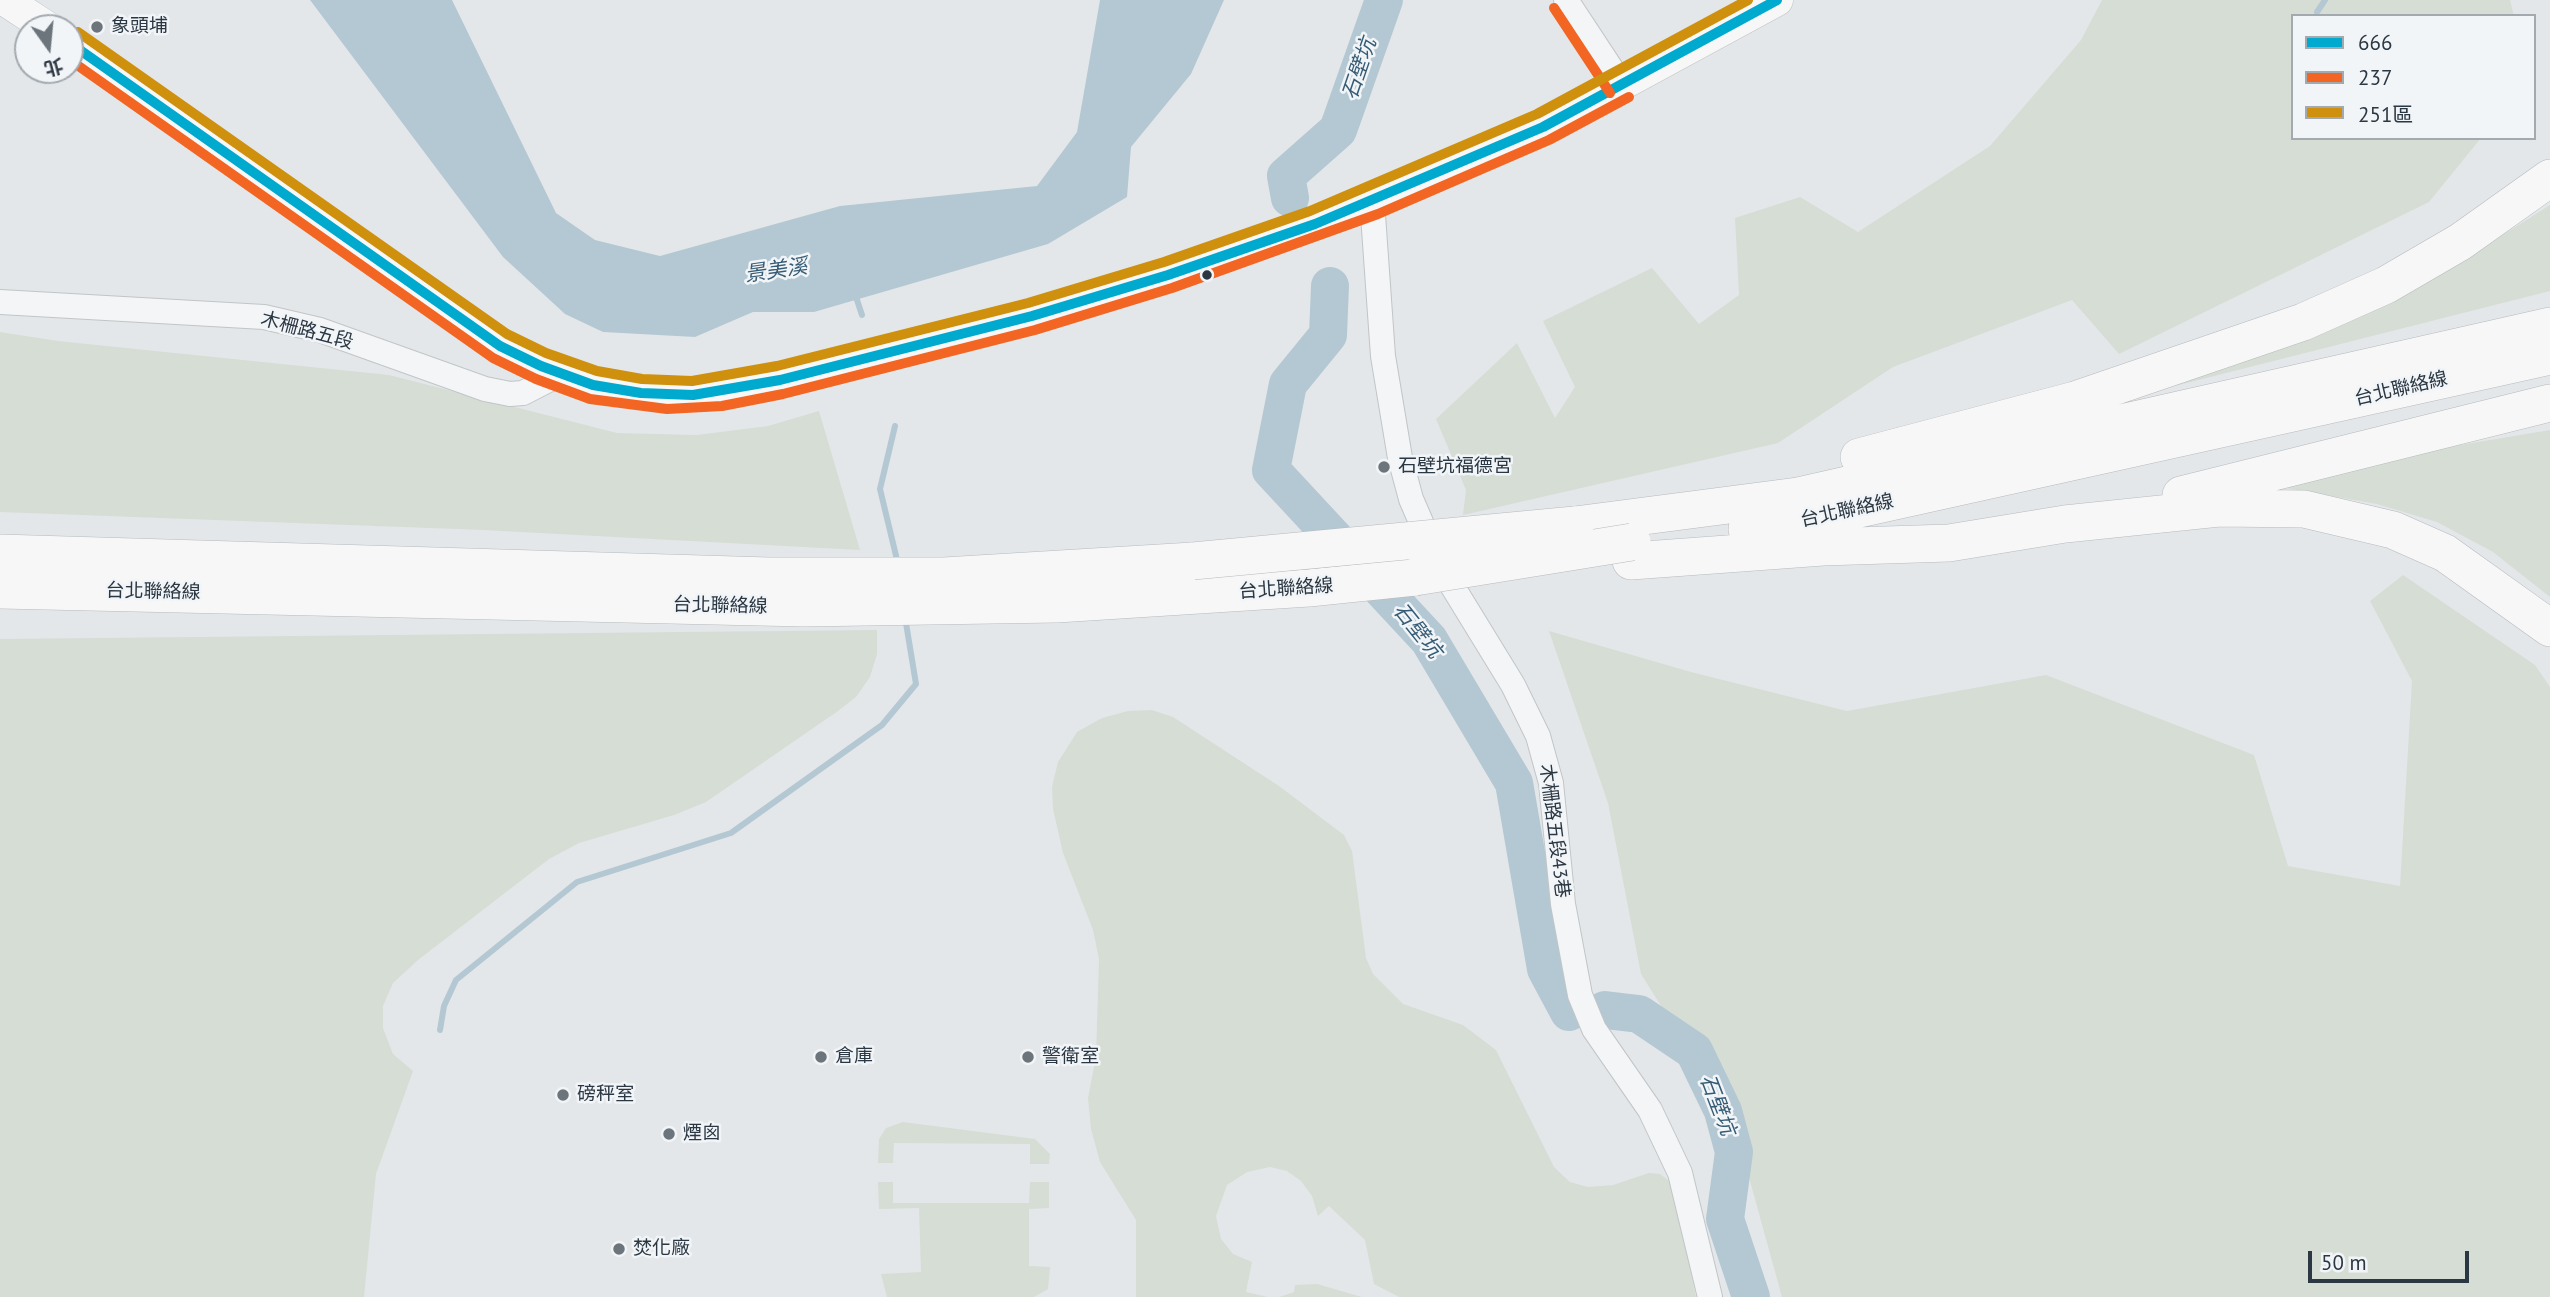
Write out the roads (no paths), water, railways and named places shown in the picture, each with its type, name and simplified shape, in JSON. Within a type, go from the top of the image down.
[{"type":"highway","points":[[1631,540],[2075,400],[2303,322],[2386,285],[2460,242],[2550,178]]},
{"type":"highway","name":"台北聯絡線","points":[[1195,578],[1309,588],[1415,577],[1631,540],[1796,523],[2525,341],[2550,356]]},
{"type":"highway","points":[[2065,524],[2550,403]]},
{"type":"highway","points":[[1631,540],[1823,547],[1949,544],[2065,524],[2219,508],[2304,509],[2393,530],[2445,553],[2550,628]]},
{"type":"highway","name":"台北聯絡線","points":[[0,590],[804,608],[953,591],[1195,578],[1575,525],[1631,540]]},
{"type":"highway","name":"台北聯絡線","points":[[0,553],[769,576],[953,591]]},
{"type":"main road","points":[[5,0],[26,14]]},
{"type":"main road","points":[[84,53],[500,346],[561,374],[593,384],[641,393],[693,395],[743,389],[1032,316],[1168,275],[1372,201],[1543,127],[1776,0]]},
{"type":"street","points":[[1572,9],[1622,85]]},
{"type":"street","name":"木柵路五段43巷","points":[[1372,201],[1383,356],[1400,458],[1411,499],[1440,566],[1513,685],[1538,736],[1550,783],[1563,904],[1580,995],[1594,1029],[1650,1111],[1680,1173],[1710,1297]]},
{"type":"street","name":"木柵路五段","points":[[0,302],[264,317],[320,330],[485,389],[510,394],[523,393],[561,374]]},
{"type":"water","name":"景美溪","points":[[310,0],[452,0],[556,213],[595,240],[660,256],[840,206],[1037,186],[1077,132],[1100,0],[1224,0],[1191,74],[1131,147],[1127,197],[1048,244],[814,312],[753,312],[695,337],[603,332],[565,314],[503,257]]},
{"type":"waterway","name":"石壁坑","points":[[1290,198],[1286,176],[1338,130],[1384,0]]},
{"type":"waterway","points":[[2317,12],[2325,0]]},
{"type":"waterway","name":"石壁坑","points":[[1330,286],[1328,335],[1288,384],[1271,470],[1429,640],[1514,783],[1546,969],[1569,1012]]},
{"type":"waterway","points":[[855,294],[862,315]]},
{"type":"waterway","points":[[895,426],[880,489],[898,564]]},
{"type":"waterway","points":[[440,1030],[444,1006],[456,980],[577,882],[731,833],[882,725],[916,684],[905,617]]},
{"type":"waterway","name":"石壁坑","points":[[1605,1010],[1639,1014],[1694,1051],[1723,1111],[1734,1152],[1725,1219],[1751,1297]]},
{"type":"place","name":"象頭埔","points":[[97,27]]},
{"type":"place","name":"石壁坑福德宮","points":[[1384,467]]},
{"type":"place","name":"倉庫","points":[[821,1057]]},
{"type":"place","name":"警衛室","points":[[1028,1057]]},
{"type":"place","name":"磅秤室","points":[[563,1095]]},
{"type":"place","name":"煙囪","points":[[669,1134]]},
{"type":"place","name":"焚化廠","points":[[619,1249]]}]
